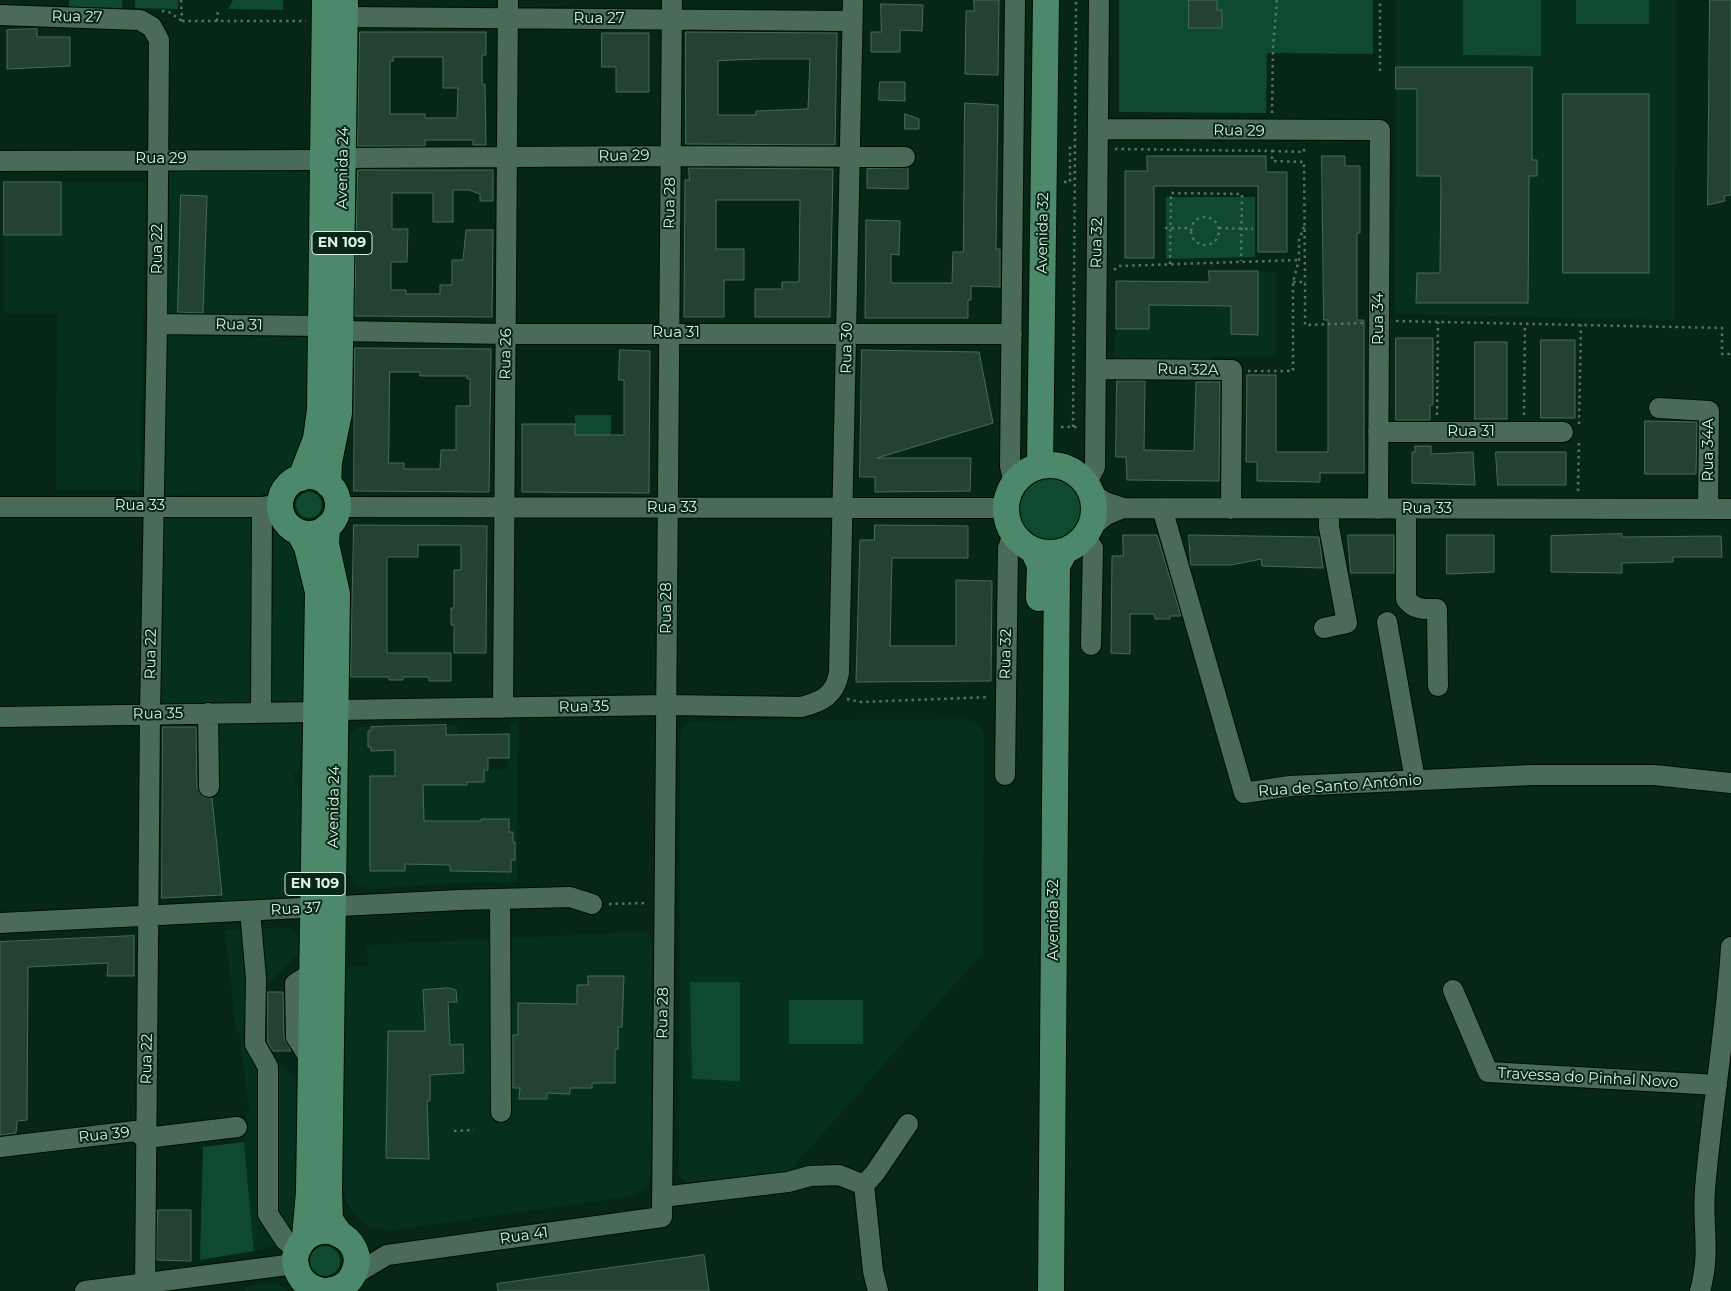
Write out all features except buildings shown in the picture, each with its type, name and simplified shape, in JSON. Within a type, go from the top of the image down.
[{"type":"main road","name":"Avenida 32","points":[[1046,0],[1048,466]]},
{"type":"main road","name":"Avenida 32","points":[[1048,466],[1061,0]]},
{"type":"main road","name":"Avenida 24","points":[[323,908],[312,972],[310,1059],[309,1192],[319,1276],[356,1260],[346,1239],[330,1220],[323,908],[326,711],[337,594],[326,544],[331,506],[329,462],[340,413],[331,328],[335,9]]},
{"type":"main road","name":"Avenida 24","points":[[326,711],[318,592],[307,547],[299,532],[285,522],[271,505],[286,487],[301,478],[316,438],[331,328]]},
{"type":"main road","points":[[1048,466],[1068,469],[1088,488],[1094,504],[1093,518],[1079,539],[1054,553],[1033,550],[1022,544],[1013,534],[1007,523],[1005,508],[1007,496],[1014,483],[1030,470],[1048,466]]},
{"type":"main road","points":[[299,532],[319,532],[331,506],[320,479],[301,478]]},
{"type":"main road","name":"Avenida 32","points":[[1051,1291],[1057,566],[1079,539]]},
{"type":"main road","name":"Avenida 32","points":[[1033,550],[1040,565],[1034,1291]]},
{"type":"main road","points":[[319,1276],[317,1231],[324,1230],[346,1239]]},
{"type":"street","name":"Rua 30","points":[[830,694],[837,684],[839,673],[848,333],[853,0]]},
{"type":"street","points":[[1014,483],[1010,466],[1015,0]]},
{"type":"street","name":"Rua 32","points":[[1088,488],[1095,467],[1099,0]]},
{"type":"street","name":"Rua 27","points":[[335,9],[672,10],[852,21]]},
{"type":"street","name":"Rua 26","points":[[503,708],[508,9]]},
{"type":"street","name":"Rua 28","points":[[662,1207],[668,705],[668,333],[672,10]]},
{"type":"street","name":"Rua 27","points":[[0,15],[126,18],[140,20],[152,27]]},
{"type":"street","name":"Rua 22","points":[[144,1287],[141,1134],[148,916],[158,324],[159,40],[152,27]]},
{"type":"street","name":"Rua 29","points":[[1098,139],[1272,131],[1380,130]]},
{"type":"street","name":"Rua 34","points":[[1378,509],[1380,130]]},
{"type":"street","name":"Rua 29","points":[[0,161],[671,156],[905,157]]},
{"type":"street","name":"Rua 31","points":[[158,324],[506,334],[1012,334]]},
{"type":"street","name":"Rua 32A","points":[[1096,369],[1232,370],[1231,509]]},
{"type":"street","name":"Rua 34A","points":[[1659,408],[1709,411],[1708,509]]},
{"type":"street","name":"Rua 31","points":[[1378,432],[1563,432]]},
{"type":"street","name":"Rua 33","points":[[1088,488],[1105,502],[1123,508],[1731,509]]},
{"type":"street","points":[[261,712],[271,505]]},
{"type":"street","name":"Rua 33","points":[[0,507],[271,505]]},
{"type":"street","name":"Rua 33","points":[[331,506],[1005,508]]},
{"type":"street","name":"Rua 33","points":[[1079,539],[1106,515],[1123,508]]},
{"type":"street","name":"Rua de Santo António","points":[[1162,508],[1244,793],[1290,786],[1532,775],[1654,775],[1731,783]]},
{"type":"street","points":[[1324,628],[1347,623],[1329,527],[1329,508]]},
{"type":"street","points":[[1406,509],[1406,599],[1410,606],[1419,609],[1437,610],[1438,686]]},
{"type":"street","name":"Rua 32","points":[[1005,775],[1008,548],[1013,534]]},
{"type":"street","points":[[1079,539],[1093,548],[1092,645]]},
{"type":"street","points":[[1387,622],[1415,780]]},
{"type":"street","name":"Rua 35","points":[[0,718],[668,705],[801,707],[819,703],[830,694]]},
{"type":"street","points":[[208,713],[209,787]]},
{"type":"street","name":"Rua 37","points":[[0,924],[500,899],[570,897],[592,904]]},
{"type":"street","points":[[500,899],[501,1112]]},
{"type":"street","points":[[250,912],[256,978],[255,1044],[268,1067],[268,1214],[286,1240],[319,1276]]},
{"type":"street","points":[[1700,1291],[1707,1260],[1704,1197],[1731,947]]},
{"type":"street","name":"Travessa do Pinhal Novo","points":[[1453,990],[1488,1072],[1717,1085]]},
{"type":"street","points":[[878,1291],[873,1271],[864,1185],[875,1173],[908,1124]]},
{"type":"street","name":"Rua 39","points":[[0,1147],[237,1127]]},
{"type":"street","name":"Rua 41","points":[[85,1291],[319,1276],[387,1255],[662,1207],[810,1176],[839,1175],[864,1185]]},
{"type":"street","name":"Rua 41","points":[[346,1239],[387,1255]]},
{"type":"path","points":[[182,0],[182,21],[217,21],[335,9]]},
{"type":"path","points":[[1073,427],[1076,0]]},
{"type":"path","points":[[1272,131],[1273,48],[1277,0]]},
{"type":"path","points":[[1380,0],[1380,71]]},
{"type":"path","points":[[217,21],[218,9]]},
{"type":"path","points":[[1098,139],[1304,152],[1304,140]]},
{"type":"path","points":[[1272,151],[1272,161],[1304,162],[1305,325],[1359,325],[1379,316],[1396,321],[1722,328],[1722,354],[1731,354]]},
{"type":"path","points":[[1170,264],[1171,193],[1242,194],[1241,261]]},
{"type":"path","points":[[1205,217],[1214,220],[1219,228],[1216,241],[1207,245],[1195,241],[1191,228],[1196,220],[1205,217]]},
{"type":"path","points":[[1232,370],[1293,371],[1293,282],[1298,260],[1299,240],[1304,227]]},
{"type":"path","points":[[1165,228],[1191,228]]},
{"type":"path","points":[[1219,228],[1253,229]]},
{"type":"path","points":[[1113,271],[1119,266],[1298,260]]},
{"type":"path","points":[[1293,282],[1305,282]]},
{"type":"path","points":[[1437,432],[1438,322]]},
{"type":"path","points":[[1524,324],[1524,432]]},
{"type":"path","points":[[1577,509],[1581,325]]},
{"type":"path","points":[[830,694],[862,702],[1005,696]]},
{"type":"path","points":[[617,904],[645,903]]},
{"type":"path","points":[[454,1131],[474,1130]]},
{"type":"shaded area","points":[[69,0],[122,0],[122,8],[69,7]]},
{"type":"shaded area","points":[[135,0],[178,0],[178,9],[135,8]]},
{"type":"shaded area","points":[[233,0],[283,0],[283,10],[228,9]]},
{"type":"shaded area","points":[[1119,0],[1373,0],[1373,54],[1267,53],[1266,113],[1119,112]]},
{"type":"shaded area","points":[[1396,0],[1676,0],[1675,320],[1395,314]]},
{"type":"shaded area","points":[[1463,0],[1541,0],[1541,56],[1463,55]]},
{"type":"shaded area","points":[[1576,0],[1649,0],[1649,24],[1576,24]]},
{"type":"shaded area","points":[[310,166],[312,407],[295,466],[282,476],[268,492],[258,496],[165,495],[162,493],[167,168]]},
{"type":"shaded area","points":[[61,182],[146,183],[140,490],[56,490],[57,314],[4,313],[4,235],[61,235]]},
{"type":"shaded area","points":[[1166,197],[1255,197],[1255,257],[1166,259]]},
{"type":"shaded area","points":[[1209,271],[1276,272],[1276,357],[1212,356],[1212,362],[1115,362],[1116,281],[1209,282]]},
{"type":"shaded area","points":[[575,415],[611,415],[611,435],[575,435]]},
{"type":"shaded area","points":[[1048,477],[1061,480],[1071,487],[1078,497],[1081,510],[1078,523],[1071,533],[1061,540],[1048,543],[1035,540],[1025,533],[1018,523],[1015,510],[1018,497],[1025,487],[1035,480]]},
{"type":"shaded area","points":[[309,492],[318,496],[322,505],[318,514],[309,518],[300,514],[296,505],[300,496]]},
{"type":"shaded area","points":[[170,517],[259,517],[271,522],[292,540],[305,567],[305,700],[302,703],[165,706],[158,701],[162,520]]},
{"type":"shaded area","points":[[967,719],[978,723],[984,733],[983,952],[786,1175],[693,1187],[684,1182],[679,1174],[680,734],[683,725],[692,721]]},
{"type":"shaded area","points":[[224,721],[301,721],[304,724],[308,741],[299,761],[299,773],[294,773],[294,785],[299,785],[299,797],[306,819],[302,887],[288,899],[222,903],[211,791],[216,727]]},
{"type":"shaded area","points":[[510,724],[518,724],[517,882],[447,883],[369,889],[354,884],[348,871],[349,736],[351,732],[359,727],[457,725],[458,770],[508,769]]},
{"type":"shaded area","points":[[289,928],[298,936],[298,954],[269,983],[265,993],[263,1038],[268,1053],[296,1081],[296,1090],[298,1091],[297,1207],[295,1226],[280,1237],[275,1245],[254,1251],[244,1142],[245,1118],[249,1110],[239,1032],[236,1031],[225,930]]},
{"type":"shaded area","points":[[647,933],[652,940],[651,1172],[648,1184],[642,1192],[633,1196],[393,1230],[367,1226],[355,1215],[347,1203],[343,1187],[346,967],[368,966],[367,945]]},
{"type":"shaded area","points":[[690,982],[740,982],[740,1081],[692,1079]]},
{"type":"shaded area","points":[[789,1000],[863,1000],[863,1044],[789,1044]]},
{"type":"shaded area","points":[[244,1142],[254,1251],[200,1260],[203,1147]]},
{"type":"shaded area","points":[[325,1246],[336,1250],[340,1261],[336,1272],[325,1276],[314,1272],[310,1261],[314,1250]]},
{"type":"shaded area","points":[[277,1282],[287,1291],[245,1291],[245,1287]]}]
